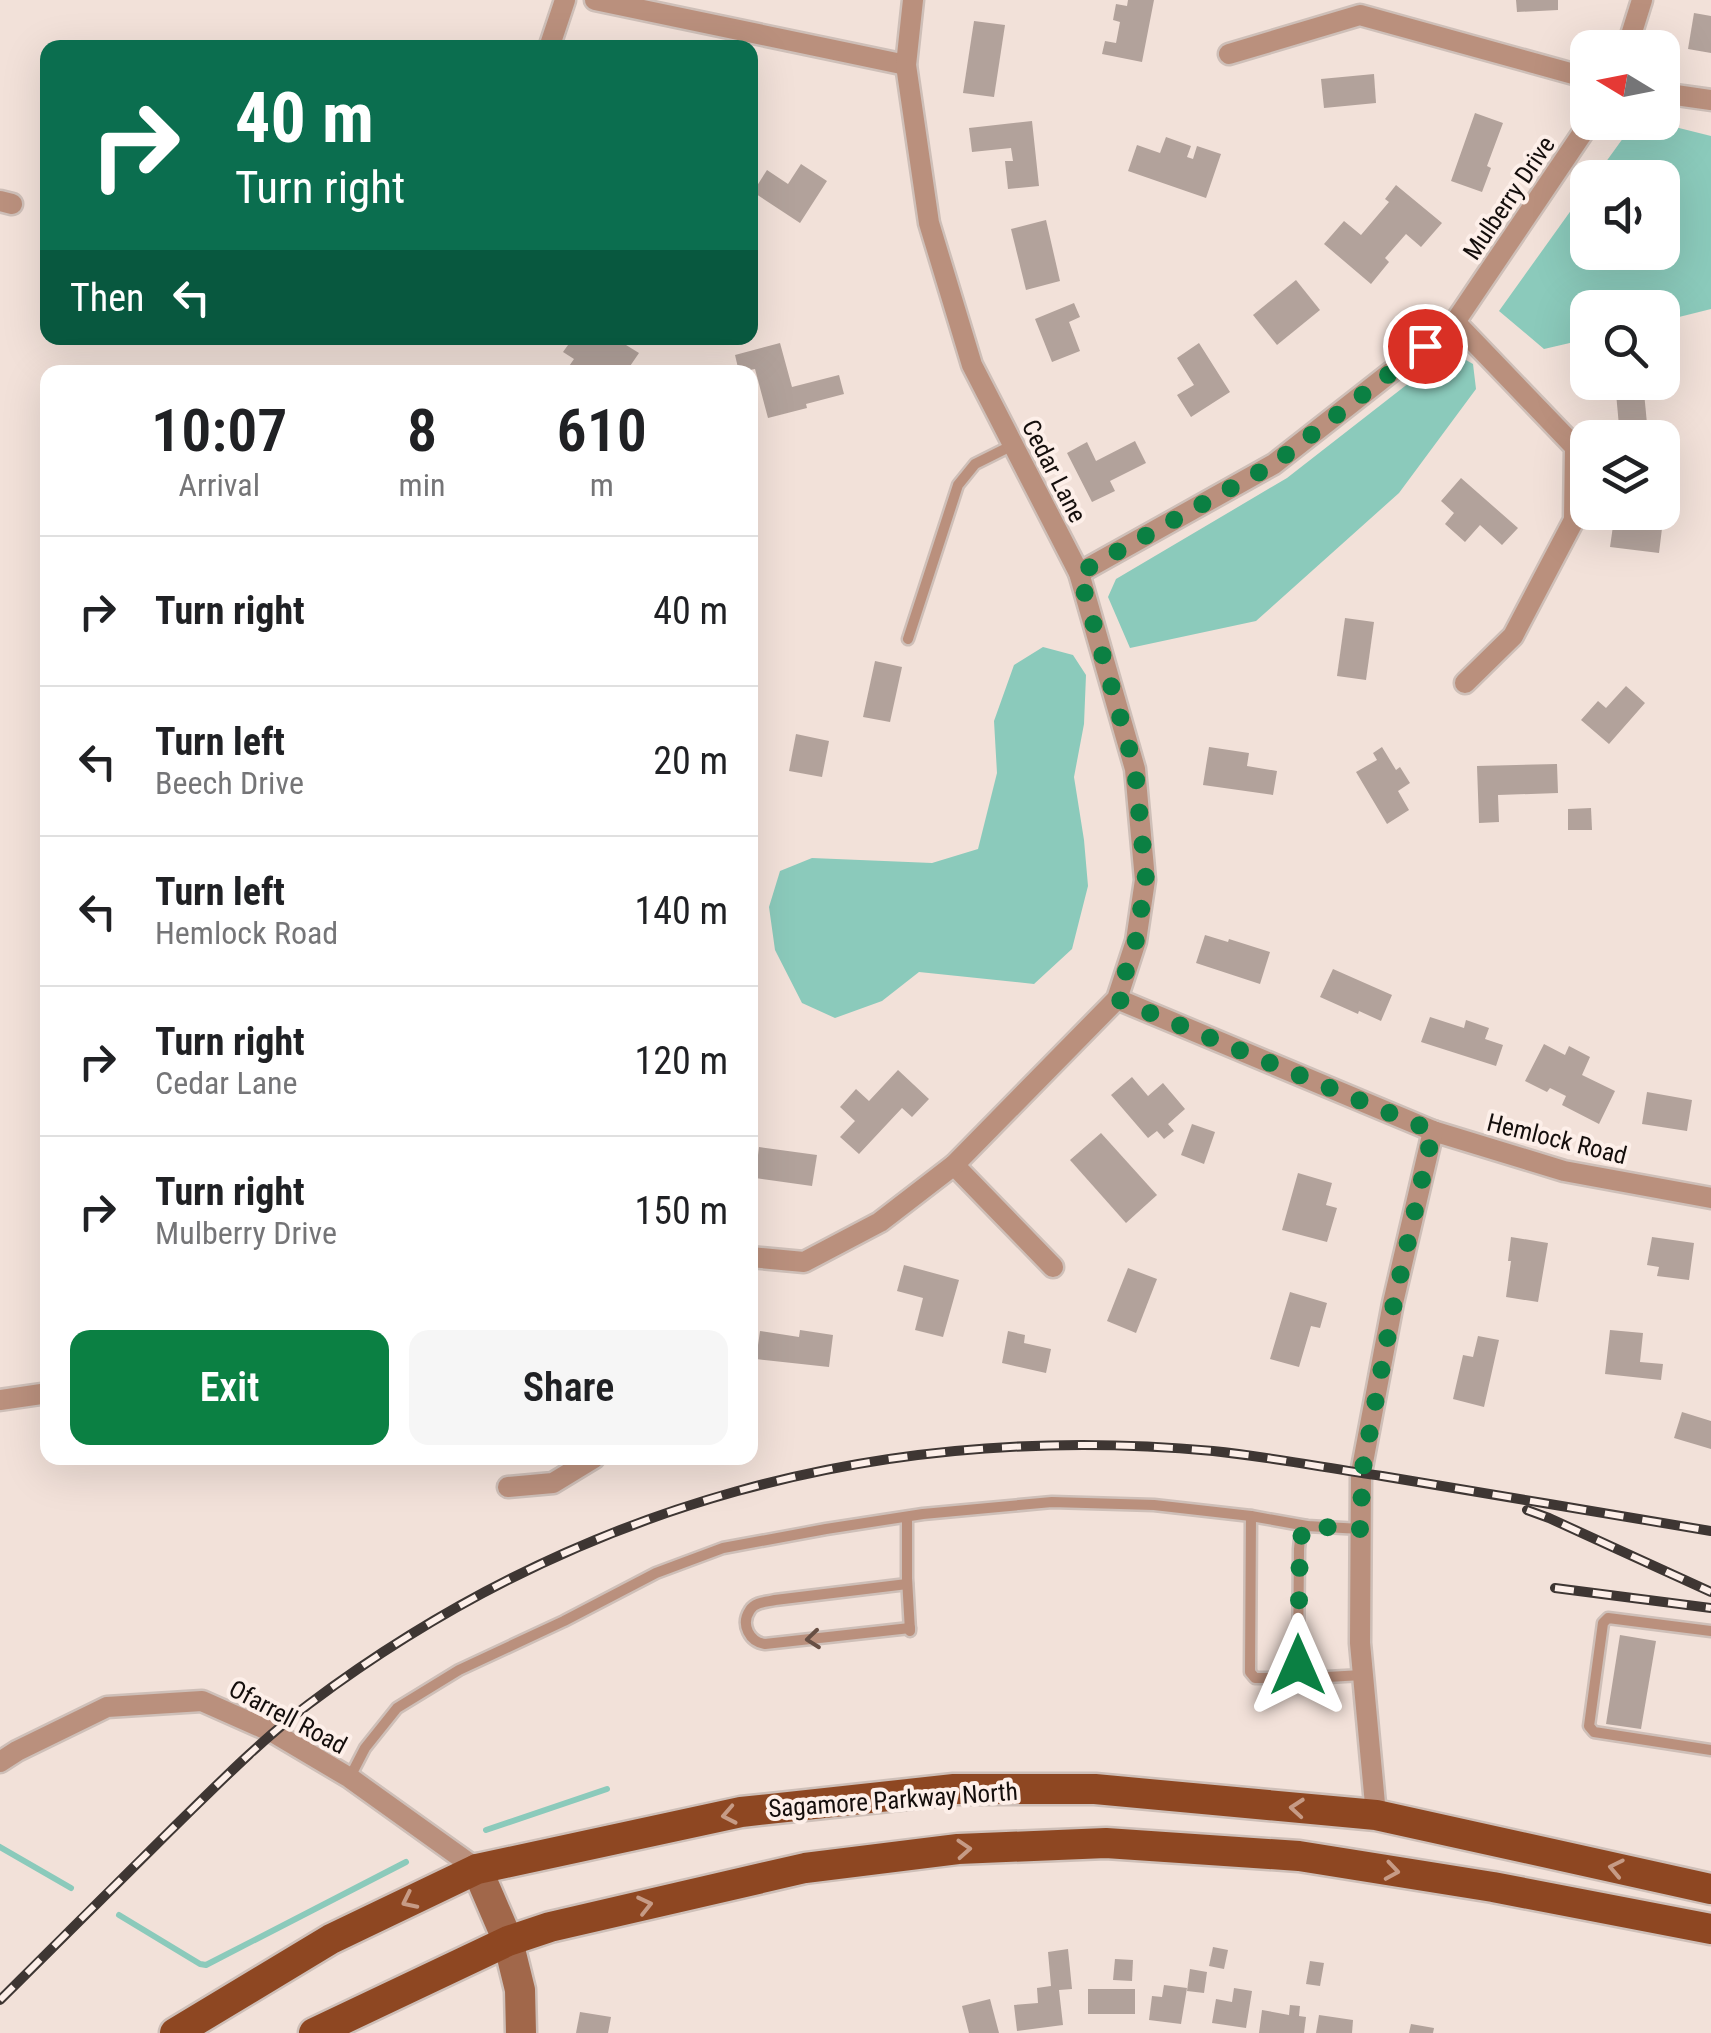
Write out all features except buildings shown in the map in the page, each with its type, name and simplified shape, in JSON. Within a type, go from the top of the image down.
[{"type":"main road","name":"Sagamore Parkway North","points":[[175,2033],[331,1938],[477,1868],[742,1812],[954,1790],[1095,1789],[1376,1816],[1711,1889]]},
{"type":"main road","points":[[314,2033],[508,1940],[806,1868],[958,1848],[1106,1843],[1300,1856],[1493,1887],[1711,1929]]},
{"type":"street","points":[[552,40],[564,0]]},
{"type":"street","points":[[595,0],[906,65]]},
{"type":"street","name":"Cedar Lane","points":[[758,1258],[804,1262],[880,1222],[954,1165],[1117,999],[1136,940],[1146,880],[1135,769],[1079,573],[972,365],[930,222],[906,65],[913,0]]},
{"type":"street","points":[[1632,30],[1642,0]]},
{"type":"street","points":[[1230,54],[1358,8],[1570,73]]},
{"type":"street","points":[[1680,96],[1711,100]]},
{"type":"street","name":"Mulberry Drive","points":[[1079,573],[1274,464],[1456,322],[1578,140]]},
{"type":"street","points":[[1456,322],[1575,446],[1574,520],[1513,636],[1465,683]]},
{"type":"street","name":"Hemlock Road","points":[[1117,999],[1433,1131],[1564,1171],[1711,1198]]},
{"type":"street","points":[[1376,1816],[1360,1643],[1362,1473],[1394,1303],[1433,1131]]},
{"type":"street","points":[[954,1165],[1053,1267]]},
{"type":"street","points":[[0,1400],[40,1394]]},
{"type":"street","points":[[508,1486],[553,1483],[583,1465]]},
{"type":"street","name":"Ofarrell Road","points":[[0,1762],[107,1707],[202,1701],[274,1733],[350,1778],[477,1868]]},
{"type":"street","points":[[477,1868],[508,1940],[520,1990],[521,2033]]},
{"type":"lane","points":[[908,639],[958,484],[974,464],[1013,446]]},
{"type":"lane","points":[[350,1778],[366,1748],[397,1708],[458,1670],[656,1573],[724,1548],[826,1528],[1052,1502],[1154,1505],[1306,1526],[1361,1529]]},
{"type":"lane","points":[[1252,1516],[1250,1672],[1255,1678],[1362,1675]]},
{"type":"lane","points":[[907,1517],[910,1631],[766,1644],[750,1637],[746,1622],[755,1605],[908,1584]]},
{"type":"lane","points":[[1306,1526],[1299,1549],[1298,1665],[1310,1678]]},
{"type":"lane","points":[[1711,1631],[1608,1618],[1603,1622],[1589,1726],[1594,1732],[1711,1750]]},
{"type":"water","points":[[1680,128],[1711,136],[1711,309],[1680,317],[1680,290],[1570,290],[1570,343],[1544,349],[1499,311],[1570,212],[1570,270],[1680,270],[1680,160],[1607,160],[1622,140],[1680,140]]},
{"type":"water","points":[[1450,351],[1473,364],[1476,389],[1399,493],[1256,621],[1130,648],[1108,597],[1116,579],[1287,478]]},
{"type":"water","points":[[1043,647],[1073,655],[1086,675],[1084,724],[1074,777],[1088,886],[1072,949],[1034,984],[919,972],[882,1001],[835,1018],[802,1003],[775,950],[769,907],[780,871],[812,858],[932,863],[978,849],[997,773],[994,721],[1014,665]]},
{"type":"waterway","points":[[486,1830],[607,1789]]},
{"type":"waterway","points":[[0,1847],[71,1888]]},
{"type":"waterway","points":[[119,1915],[206,1965],[406,1862]]},
{"type":"railway","points":[[0,2000],[224,1778],[309,1704],[411,1634],[516,1576],[625,1528],[737,1491],[851,1465],[969,1450],[1090,1445],[1256,1456],[1711,1531]]},
{"type":"railway","points":[[1527,1510],[1711,1592]]},
{"type":"railway","points":[[1555,1588],[1711,1608]]},
{"type":"route","points":[[1298,1665],[1300,1539],[1306,1526],[1361,1529],[1362,1473],[1394,1303],[1433,1131],[1117,999],[1136,940],[1146,880],[1135,769],[1079,573],[1274,464],[1425,346]]}]
